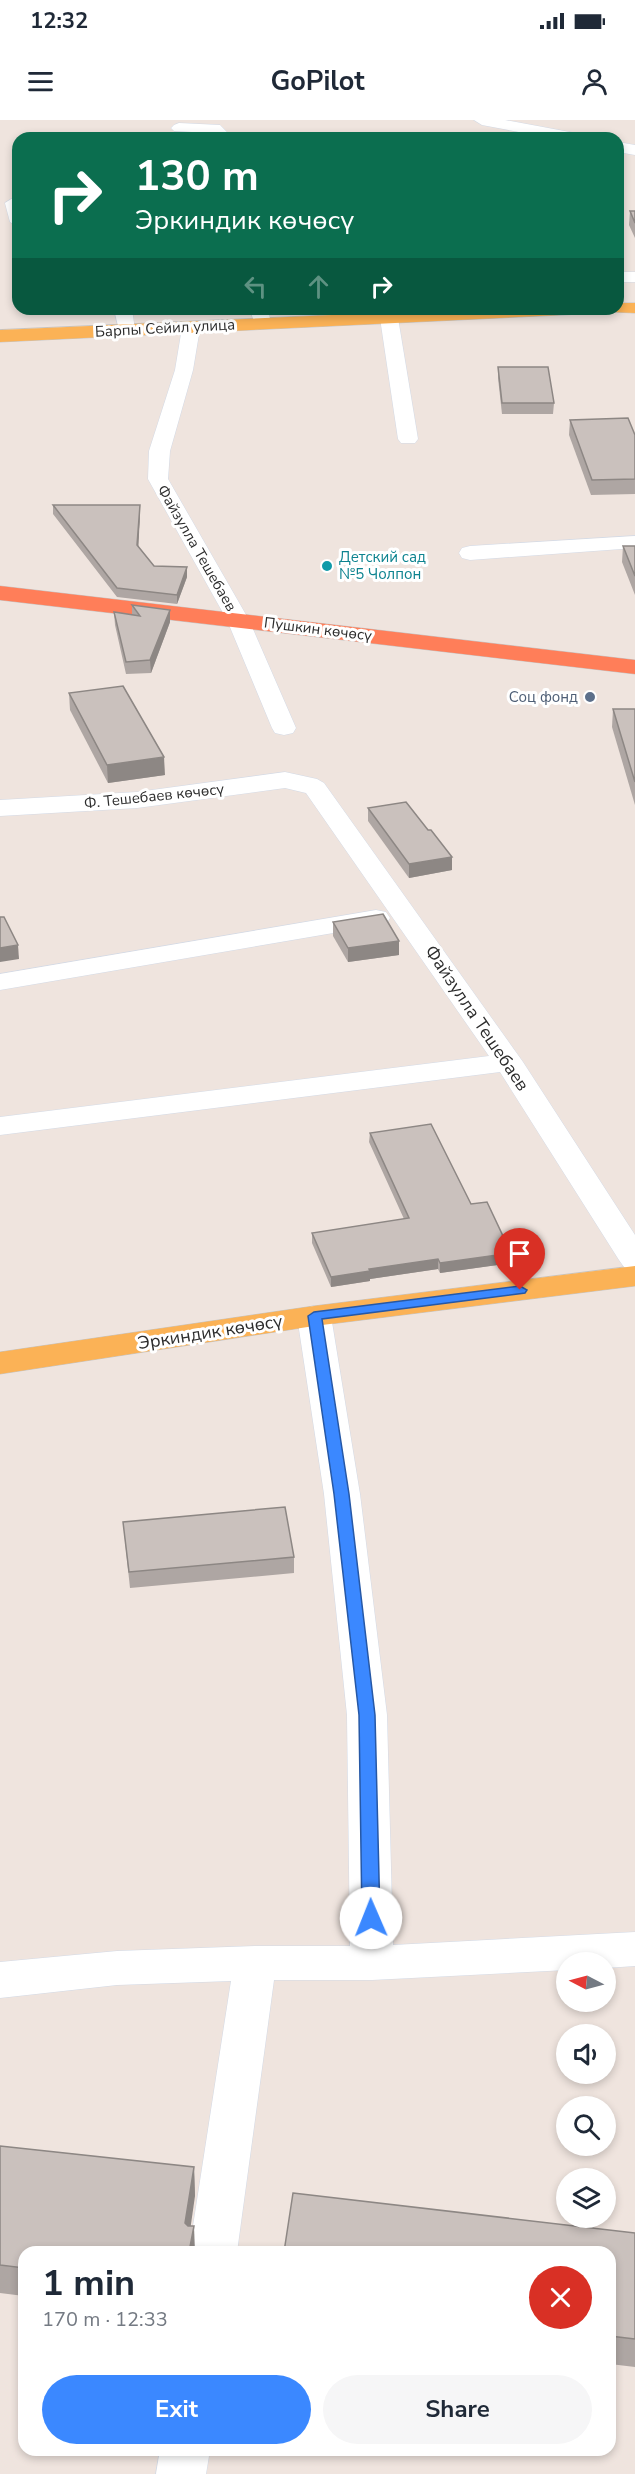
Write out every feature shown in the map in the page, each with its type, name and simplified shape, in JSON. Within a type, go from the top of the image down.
[{"type":"highway","name":"Пушкин көчөсү","points":[[0,593],[635,667]]},
{"type":"main road","name":"Барпы Сейил улица","points":[[0,336],[191,328],[261,316],[389,318],[453,315]]},
{"type":"main road","name":"Эркиндик көчөсү","points":[[0,1363],[314,1316],[635,1276]]},
{"type":"street","points":[[482,120],[546,132]]},
{"type":"street","points":[[179,128],[215,128],[219,132]]},
{"type":"street","points":[[532,132],[537,130]]},
{"type":"street","points":[[124,315],[126,330]]},
{"type":"street","points":[[389,318],[408,439]]},
{"type":"street","name":"Файзулла Тешебаев","points":[[191,328],[184,370],[160,442],[157,462],[158,479],[238,620],[284,728]]},
{"type":"street","points":[[470,553],[635,542]]},
{"type":"street","name":"Ф. Тешебаев көчөсү","points":[[0,808],[137,800],[285,780],[308,784]]},
{"type":"street","name":"Файзулла Тешебаев","points":[[308,784],[315,788],[405,913],[508,1062],[635,1260]]},
{"type":"street","points":[[0,982],[405,913]]},
{"type":"street","points":[[0,1126],[508,1062]]},
{"type":"street","points":[[314,1316],[342,1494],[367,1715],[372,1963]]},
{"type":"street","points":[[0,1980],[117,1968],[255,1963],[372,1963],[635,1949]]},
{"type":"street","points":[[214,2246],[255,1963]]},
{"type":"street","points":[[182,2474],[184,2456]]},
{"type":"building","points":[[630,211],[635,211],[635,223]]},
{"type":"building","points":[[498,367],[548,367],[554,403],[502,403]]},
{"type":"building","points":[[628,418],[635,435],[635,479],[592,480],[570,420]]},
{"type":"building","points":[[53,505],[140,505],[137,545],[154,566],[187,567],[177,595],[117,588]]},
{"type":"building","points":[[623,546],[635,546],[635,576]]},
{"type":"building","points":[[132,605],[170,610],[150,660],[126,662],[114,612],[140,616]]},
{"type":"building","points":[[123,686],[164,757],[107,765],[69,693]]},
{"type":"building","points":[[613,709],[635,709],[635,782]]},
{"type":"building","points":[[406,802],[452,857],[409,864],[368,808]]},
{"type":"building","points":[[383,914],[399,941],[348,948],[333,922]]},
{"type":"building","points":[[0,917],[4,917],[18,945],[0,948]]},
{"type":"building","points":[[431,1124],[471,1204],[487,1202],[511,1253],[440,1263],[438,1259],[331,1277],[312,1233],[409,1218],[370,1133]]},
{"type":"building","points":[[285,1507],[294,1557],[129,1572],[123,1522]]},
{"type":"building","points":[[0,2146],[194,2167],[185,2223],[188,2226],[194,2226],[190,2246],[18,2246],[18,2267],[0,2265]]},
{"type":"building","points":[[293,2193],[556,2224],[556,2228],[592,2228],[635,2233],[635,2339],[616,2337],[616,2246],[285,2246]]},
{"type":"place","name":"Детский сад №5 Чолпон","points":[[327,566]]},
{"type":"place","name":"Соц фонд","points":[[590,697]]},
{"type":"route","points":[[371,1918],[367,1715],[342,1494],[314,1316],[520,1290]]}]
